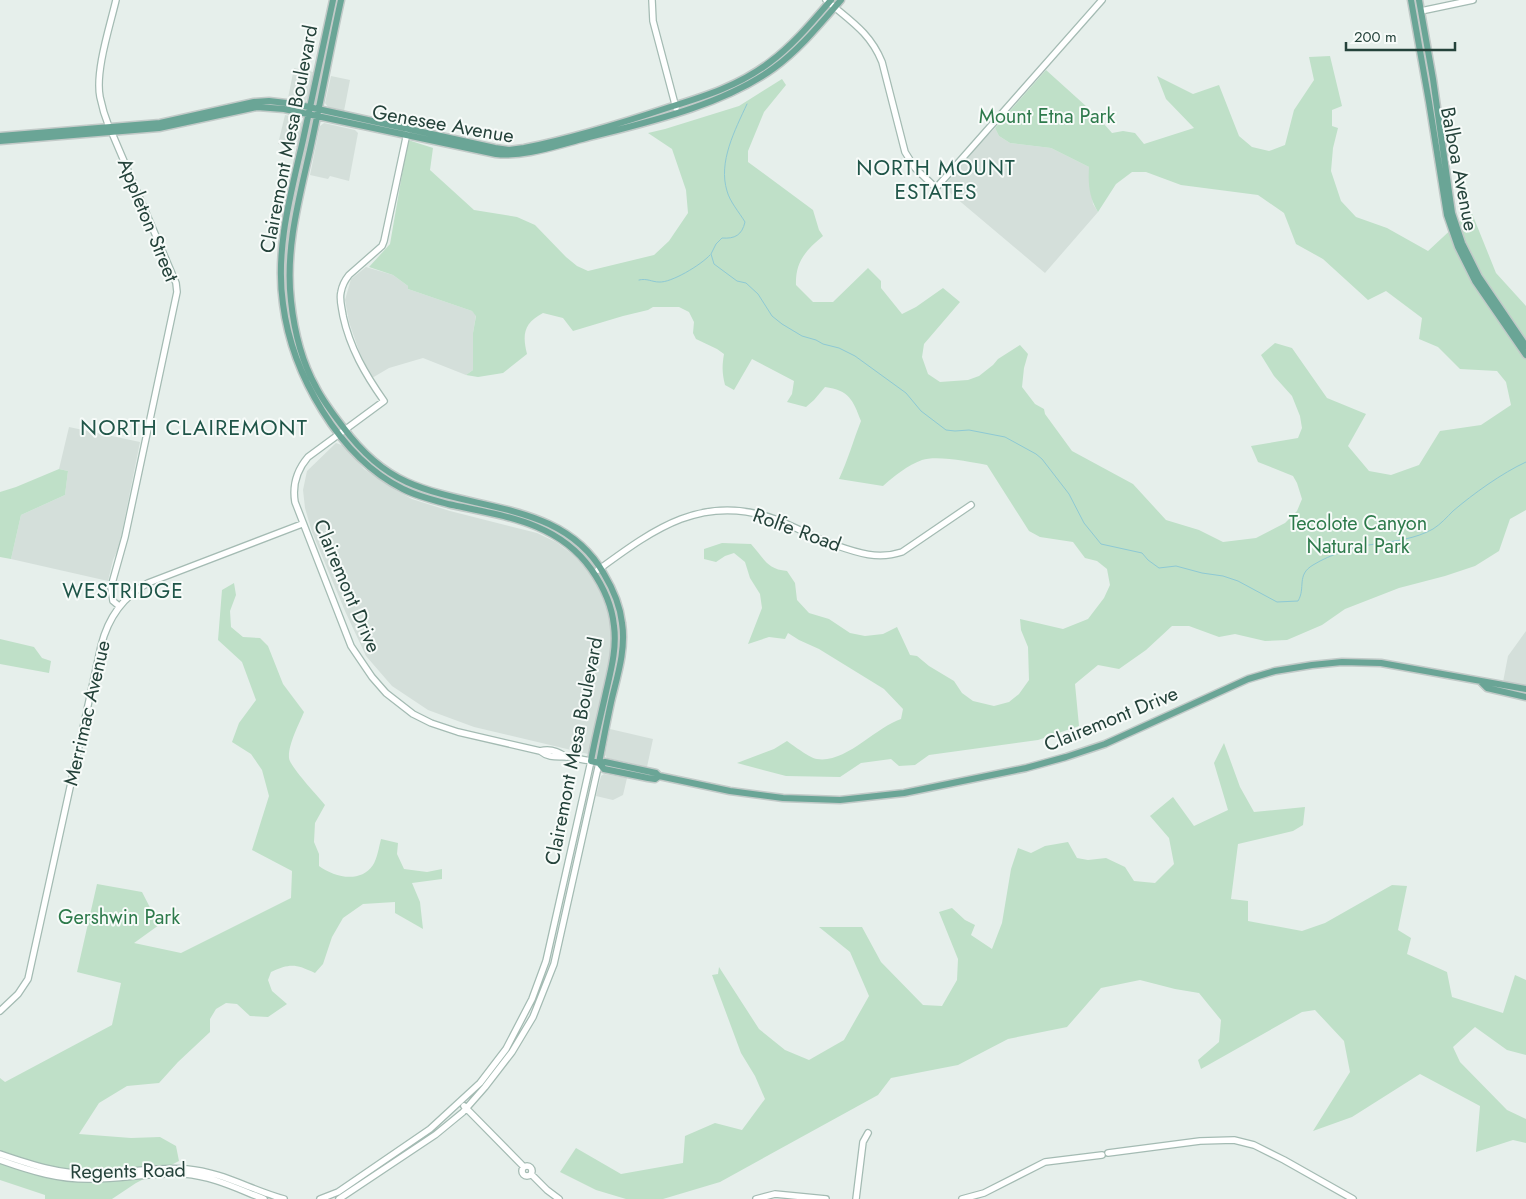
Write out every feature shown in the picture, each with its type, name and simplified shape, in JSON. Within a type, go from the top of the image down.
[{"type":"main road","name":"Appleton Street","points":[[116,0],[99,80],[102,110],[176,283],[177,292],[126,537],[112,587],[113,602],[119,606]]},
{"type":"main road","name":"Clairemont Mesa Boulevard","points":[[320,1199],[338,1192],[430,1129],[460,1103],[480,1083],[498,1060],[532,1000],[552,940],[613,661],[615,636],[609,601],[594,573],[584,559],[567,542],[545,530],[514,519],[437,501],[406,491],[377,473],[364,461],[311,392],[300,369],[286,326],[282,303],[282,249],[333,0]]},
{"type":"main road","name":"Clairemont Mesa Boulevard","points":[[339,1199],[435,1135],[466,1108],[512,1052],[540,1003],[560,942],[621,662],[623,636],[617,599],[601,568],[590,554],[571,536],[550,524],[511,510],[416,486],[392,475],[368,457],[342,431],[307,368],[294,324],[289,284],[290,250],[341,0]]},
{"type":"main road","points":[[652,0],[653,21],[676,109]]},
{"type":"main road","name":"Genesee Avenue","points":[[676,109],[727,95],[765,74],[790,55],[841,0]]},
{"type":"main road","points":[[829,1],[867,36],[876,48],[882,62],[905,152],[915,168],[936,188],[1102,0]]},
{"type":"main road","points":[[1411,0],[1415,8],[1421,11],[1473,0]]},
{"type":"main road","name":"Balboa Avenue","points":[[1411,0],[1447,215],[1453,235],[1475,281],[1526,356]]},
{"type":"main road","name":"Balboa Avenue","points":[[1419,0],[1452,213],[1462,243],[1479,277],[1526,346]]},
{"type":"main road","name":"Genesee Avenue","points":[[0,136],[166,127],[258,107],[309,111],[496,154],[536,151],[632,126],[726,89],[767,64],[791,44],[829,1]]},
{"type":"main road","points":[[1413,13],[1420,19],[1425,31]]},
{"type":"main road","name":"Genesee Avenue","points":[[0,141],[111,130]]},
{"type":"main road","name":"Clairemont Drive","points":[[407,132],[382,246],[349,275],[340,292],[342,309],[360,365],[384,400],[308,457],[296,478],[294,495],[302,524],[351,646],[372,677],[386,693],[413,714],[458,732],[540,752],[546,750],[558,752],[566,757],[591,761],[599,764],[604,769],[648,778],[655,779],[659,776],[766,797],[840,800],[877,797],[943,786],[1026,768],[1066,757],[1104,744],[1236,684],[1291,668],[1342,662],[1381,663],[1526,689]]},
{"type":"main road","points":[[437,501],[450,496]]},
{"type":"main road","name":"Rolfe Road","points":[[594,573],[666,525],[690,515],[710,511],[735,510],[760,514],[818,539],[842,547],[873,556],[889,556],[902,552],[971,505]]},
{"type":"main road","name":"Merrimac Avenue","points":[[0,1011],[18,994],[28,979],[101,646],[108,624],[119,606],[131,594],[148,584],[302,524]]},
{"type":"main road","name":"Clairemont Drive","points":[[1481,682],[1486,688],[1526,697]]},
{"type":"main road","points":[[460,1103],[524,1167],[522,1170],[523,1174],[526,1176],[531,1174],[558,1199]]},
{"type":"main road","points":[[856,1199],[863,1142],[868,1133]]},
{"type":"main road","points":[[962,1199],[984,1193],[1045,1162],[1200,1142],[1234,1140],[1262,1149],[1353,1199]]},
{"type":"main road","name":"Regents Road","points":[[0,1154],[37,1166],[70,1173],[96,1174],[174,1168],[198,1170],[230,1178],[283,1199]]},
{"type":"main road","name":"Regents Road","points":[[0,1160],[36,1173],[62,1178],[94,1180],[144,1175],[185,1174],[212,1179],[264,1199]]},
{"type":"main road","points":[[756,1199],[781,1194],[826,1199]]},
{"type":"shaded area","points":[[294,68],[313,72],[308,98],[305,102],[288,98]]},
{"type":"shaded area","points":[[331,76],[350,80],[344,111],[328,107],[325,103]]},
{"type":"shaded area","points":[[285,115],[300,118],[302,122],[298,147],[278,144]]},
{"type":"shaded area","points":[[324,123],[355,130],[358,133],[349,181],[330,176],[328,179],[310,175],[320,126]]},
{"type":"shaded area","points":[[995,128],[999,136],[1010,143],[1051,148],[1089,167],[1093,204],[1098,212],[1045,273],[943,187]]},
{"type":"shaded area","points":[[366,267],[393,275],[408,286],[408,289],[472,311],[476,315],[473,333],[473,370],[466,375],[423,358],[389,368],[372,378],[359,351],[349,322],[345,300],[351,279]]},
{"type":"shaded area","points":[[69,427],[140,442],[119,547],[113,560],[108,581],[11,559],[21,515],[65,495],[68,471],[59,469]]},
{"type":"shaded area","points":[[336,443],[344,446],[364,469],[412,499],[450,511],[537,533],[556,542],[584,566],[597,585],[613,629],[611,660],[588,754],[474,727],[428,710],[392,686],[366,656],[312,532],[305,508],[303,490],[307,471]]},
{"type":"shaded area","points":[[1526,631],[1526,687],[1503,682],[1508,656]]},
{"type":"shaded area","points":[[610,729],[653,739],[647,767],[607,758],[605,755]]},
{"type":"shaded area","points":[[604,774],[627,778],[623,795],[613,800],[596,796],[601,776]]},
{"type":"green space","name":"Tecolote Canyon Natural Park","points":[[1330,56],[1342,106],[1332,110],[1332,126],[1338,128],[1333,148],[1331,171],[1341,201],[1356,217],[1387,228],[1428,251],[1471,211],[1496,273],[1526,306],[1526,510],[1510,519],[1499,551],[1475,566],[1399,588],[1345,609],[1322,625],[1287,640],[1265,641],[1235,634],[1219,637],[1189,626],[1172,626],[1146,650],[1119,669],[1098,665],[1075,684],[1079,726],[1038,740],[929,755],[915,765],[899,766],[891,759],[861,763],[840,777],[786,776],[737,763],[774,749],[787,741],[817,759],[828,759],[838,756],[849,751],[891,723],[901,719],[903,709],[884,689],[819,649],[788,633],[785,639],[769,637],[748,644],[762,608],[760,594],[750,578],[745,562],[734,553],[716,562],[704,559],[704,549],[722,543],[751,544],[774,568],[787,571],[795,583],[797,600],[809,613],[829,619],[850,633],[865,636],[883,634],[897,627],[910,655],[917,656],[929,666],[954,681],[962,693],[973,701],[994,706],[1009,702],[1019,694],[1029,680],[1028,647],[1021,630],[1020,619],[1063,629],[1088,619],[1104,598],[1110,585],[1107,569],[1097,561],[1085,558],[1073,542],[1040,537],[1029,531],[987,465],[936,458],[917,462],[883,486],[839,479],[861,421],[849,397],[833,388],[825,387],[806,407],[787,402],[792,394],[794,381],[752,359],[734,390],[725,385],[723,377],[724,354],[696,339],[693,333],[694,322],[689,312],[679,307],[653,307],[573,331],[563,318],[543,313],[528,325],[526,330],[527,354],[503,373],[478,377],[466,375],[473,370],[473,333],[476,316],[472,311],[408,289],[408,286],[393,275],[369,267],[390,244],[408,140],[433,148],[430,170],[474,210],[517,217],[535,225],[577,266],[588,271],[654,255],[669,241],[688,213],[686,190],[672,149],[648,133],[739,106],[782,79],[786,85],[764,112],[748,151],[748,162],[813,210],[819,230],[823,236],[811,246],[803,257],[797,270],[796,285],[813,302],[833,302],[868,268],[881,281],[881,288],[902,314],[916,307],[943,288],[960,302],[924,344],[922,357],[928,374],[940,382],[968,380],[979,376],[998,359],[1020,345],[1028,354],[1022,387],[1035,404],[1044,409],[1045,414],[1072,451],[1133,484],[1166,520],[1199,530],[1223,542],[1256,538],[1285,523],[1297,511],[1302,499],[1293,476],[1258,462],[1251,446],[1298,438],[1302,428],[1300,416],[1292,396],[1274,376],[1261,355],[1275,343],[1292,348],[1327,398],[1366,414],[1348,446],[1369,471],[1391,475],[1419,465],[1440,431],[1481,425],[1511,405],[1506,382],[1497,371],[1460,369],[1438,347],[1419,339],[1422,318],[1386,291],[1368,300],[1323,259],[1296,244],[1284,213],[1258,195],[1181,185],[1146,172],[1132,172],[1116,184],[1098,212],[1090,190],[1089,167],[1051,148],[1010,143],[999,136],[995,128],[1046,70],[1097,116],[1112,133],[1123,131],[1135,133],[1144,144],[1194,128],[1166,99],[1157,76],[1193,94],[1219,85],[1239,136],[1252,147],[1269,151],[1285,145],[1294,110],[1314,80],[1309,57]]},
{"type":"green space","points":[[59,469],[68,471],[65,495],[21,515],[11,559],[0,557],[0,492]]},
{"type":"green space","name":"Gershwin Park","points":[[234,583],[236,595],[230,611],[231,627],[243,637],[260,638],[268,646],[283,684],[304,712],[292,741],[289,758],[299,774],[325,805],[315,823],[314,842],[319,854],[319,866],[339,876],[354,877],[361,875],[373,865],[381,839],[398,843],[397,854],[404,869],[427,872],[442,869],[442,879],[412,883],[420,902],[423,929],[395,913],[395,902],[363,904],[343,918],[332,937],[323,964],[315,973],[293,966],[283,967],[271,972],[268,980],[272,991],[287,1004],[268,1017],[250,1016],[237,1004],[226,1003],[216,1009],[210,1019],[210,1032],[159,1083],[127,1086],[99,1103],[79,1134],[131,1138],[160,1137],[176,1146],[179,1161],[136,1183],[112,1199],[45,1199],[45,1195],[0,1180],[0,1078],[5,1082],[112,1025],[121,983],[77,972],[97,884],[142,892],[159,925],[134,943],[181,953],[291,898],[292,871],[252,850],[269,796],[262,770],[251,754],[232,742],[239,723],[256,700],[242,662],[218,640],[222,590]]},
{"type":"green space","points":[[0,639],[34,647],[42,658],[51,661],[49,673],[0,664]]},
{"type":"green space","points":[[1224,743],[1240,787],[1254,812],[1305,807],[1303,825],[1293,831],[1238,844],[1231,899],[1248,901],[1248,921],[1302,931],[1325,923],[1392,885],[1407,886],[1398,930],[1411,938],[1407,954],[1447,972],[1452,997],[1503,1013],[1515,975],[1526,980],[1526,1055],[1507,1050],[1475,1027],[1453,1047],[1460,1062],[1507,1110],[1526,1119],[1526,1143],[1513,1140],[1476,1152],[1480,1106],[1420,1074],[1352,1117],[1313,1131],[1350,1072],[1344,1041],[1315,1010],[1302,1012],[1201,1069],[1198,1060],[1219,1042],[1221,1020],[1199,993],[1140,980],[1101,988],[1067,1027],[1008,1039],[958,1065],[891,1078],[878,1095],[720,1182],[663,1199],[626,1199],[596,1190],[560,1172],[576,1148],[621,1174],[683,1163],[685,1136],[715,1123],[742,1130],[765,1099],[755,1076],[741,1053],[712,975],[718,974],[719,967],[759,1029],[785,1050],[809,1060],[844,1040],[869,996],[850,952],[819,927],[862,927],[881,962],[923,1005],[942,1006],[957,980],[958,959],[939,912],[952,908],[965,920],[975,925],[971,935],[992,949],[1002,923],[1011,869],[1018,848],[1031,853],[1045,846],[1068,842],[1077,858],[1088,860],[1106,858],[1125,867],[1134,881],[1155,883],[1174,864],[1169,838],[1150,816],[1173,797],[1194,826],[1228,810],[1214,763]]},
{"type":"waterway","points":[[747,104],[729,146],[725,169],[728,195],[745,222],[740,233],[731,238],[722,238],[716,244],[711,254],[714,264],[737,281],[746,283],[758,294],[772,316],[782,324],[802,336],[839,348],[855,356],[906,393],[921,411],[946,430],[969,430],[1005,437],[1036,454],[1069,494],[1084,523],[1101,544],[1142,553],[1159,568],[1176,566],[1223,576],[1238,581],[1277,602],[1298,601],[1303,577],[1313,565],[1335,554],[1351,549],[1405,539],[1433,529],[1461,504],[1488,484],[1526,462]]},
{"type":"waterway","points":[[639,280],[645,279],[659,282],[671,280],[693,268],[710,255]]},
{"type":"district","name":"NORTH MOUNT ESTATES","points":[[936,180]]},
{"type":"district","name":"NORTH CLAIREMONT","points":[[194,427]]},
{"type":"district","name":"WESTRIDGE","points":[[123,591]]},
{"type":"park label","name":"Mount Etna Park","points":[[1047,116]]}]
